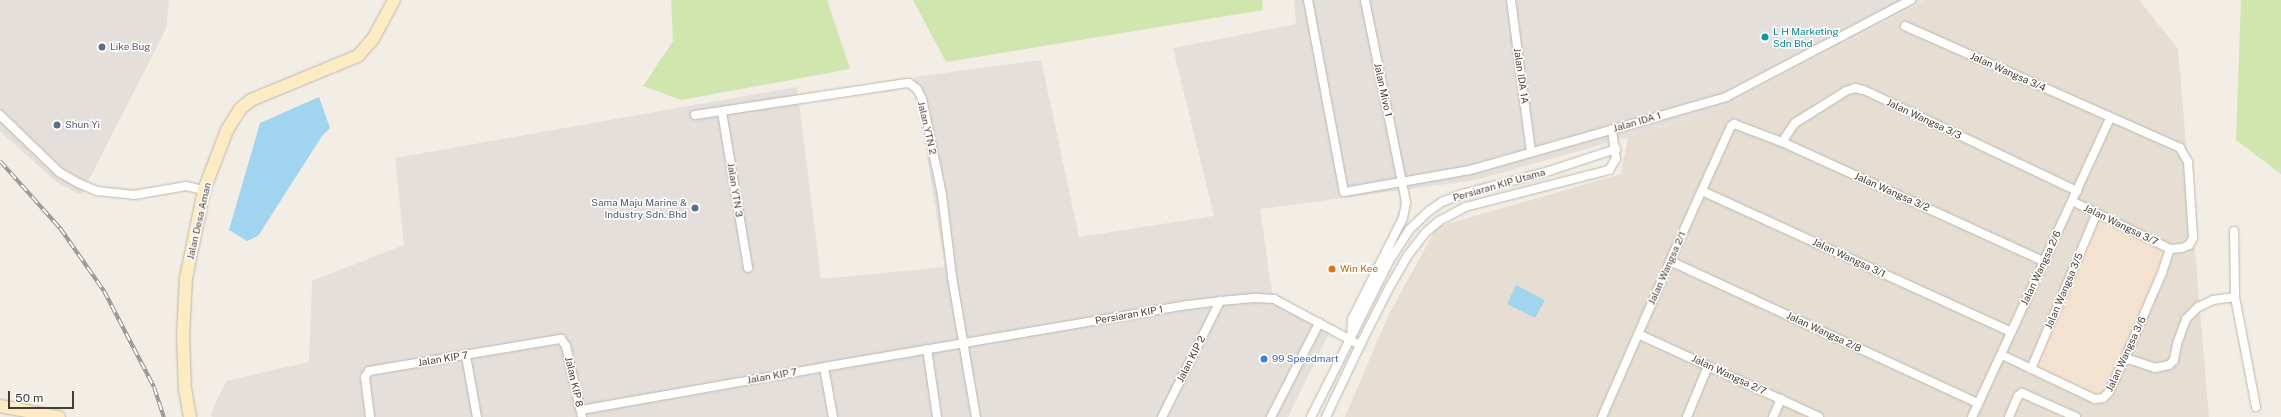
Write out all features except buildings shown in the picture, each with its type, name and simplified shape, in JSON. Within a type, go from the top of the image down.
[{"type":"street","name":"Jalan Desa Aman","points":[[190,417],[185,390],[183,336],[186,278],[204,190],[226,130],[240,109],[251,100],[358,56],[373,39],[394,0]]},
{"type":"street","name":"Jalan IDA 1","points":[[1308,0],[1344,192],[1402,180],[1470,170],[1726,97],[1911,0]]},
{"type":"street","name":"Jalan Mivo 1","points":[[1351,340],[1352,319],[1403,218],[1406,202],[1365,0]]},
{"type":"street","name":"Jalan IDA 1A","points":[[1511,0],[1531,152]]},
{"type":"street","name":"Jalan Wangsa 3/4","points":[[1905,26],[2171,144],[2185,154],[2189,170],[2193,238],[2189,245],[2182,248],[2170,249]]},
{"type":"street","name":"Jalan YTN 2","points":[[695,115],[909,83],[916,89],[922,99],[942,195],[952,277],[964,343]]},
{"type":"street","name":"Jalan Wangsa 3/3","points":[[1782,142],[1795,123],[1846,91],[1855,88],[1864,90],[2077,191]]},
{"type":"street","name":"Jalan YTN 3","points":[[722,112],[748,268]]},
{"type":"street","points":[[0,115],[59,172],[78,183],[97,190],[134,195],[186,186],[204,190]]},
{"type":"street","name":"Jalan Wangsa 2/6","points":[[1972,417],[2045,262],[2110,118]]},
{"type":"street","name":"Jalan Wangsa 3/2","points":[[1738,124],[1782,142],[2045,262]]},
{"type":"street","name":"Jalan Wangsa 2/1","points":[[1602,417],[1731,126],[1738,124]]},
{"type":"street","name":"Persiaran KIP Utama","points":[[1326,417],[1360,345],[1408,255],[1426,232],[1439,221],[1465,207],[1609,170],[1614,164],[1616,149],[1612,129]]},
{"type":"street","name":"Persiaran KIP Utama","points":[[1310,417],[1351,340],[1389,261],[1409,230],[1418,221],[1442,202],[1462,194],[1549,171],[1616,149]]},
{"type":"street","name":"Jalan Wangsa 3/1","points":[[1702,191],[2011,332]]},
{"type":"street","name":"Jalan Wangsa 3/7","points":[[2072,201],[2170,249]]},
{"type":"street","name":"Jalan Wangsa 3/5","points":[[2031,369],[2097,213]]},
{"type":"street","points":[[1418,221],[1426,232]]},
{"type":"street","points":[[2234,231],[2235,297],[2256,407]]},
{"type":"street","name":"Jalan Wangsa 3/6","points":[[2002,355],[2099,399],[2110,392],[2162,273],[2170,249]]},
{"type":"street","name":"Jalan Wangsa 2/8","points":[[1670,261],[1978,403]]},
{"type":"street","points":[[2125,358],[2155,368],[2169,365],[2174,360],[2177,344],[2186,319],[2198,307],[2213,300],[2235,297]]},
{"type":"street","name":"Persiaran KIP 1","points":[[964,343],[1188,305],[1257,298],[1274,299],[1360,345]]},
{"type":"street","name":"Jalan KIP 2","points":[[1162,417],[1220,301]]},
{"type":"street","points":[[1271,417],[1319,323]]},
{"type":"street","name":"Jalan Wangsa 2/7","points":[[1638,334],[1819,417]]},
{"type":"street","name":"Jalan KIP 7","points":[[370,417],[366,375],[371,370],[466,356],[561,339],[566,346]]},
{"type":"street","points":[[964,343],[976,417]]},
{"type":"street","name":"Jalan KIP 7","points":[[581,414],[824,367],[964,343]]},
{"type":"street","name":"Jalan KIP 8","points":[[566,346],[581,414]]},
{"type":"street","points":[[927,349],[938,417]]},
{"type":"street","points":[[466,356],[476,417]]},
{"type":"street","points":[[1687,417],[1708,366]]},
{"type":"street","points":[[824,367],[833,417]]},
{"type":"street","points":[[2009,417],[2018,396],[2022,393],[2076,417]]},
{"type":"street","points":[[1774,417],[1781,399]]},
{"type":"street","points":[[0,406],[59,417]]},
{"type":"shaded area","points":[[0,0],[169,0],[166,29],[81,195],[56,182],[0,131]]},
{"type":"shaded area","points":[[1294,0],[1924,0],[1706,115],[1476,180],[1260,209],[1272,293],[1331,329],[1288,417],[212,417],[211,413],[226,381],[309,362],[312,281],[404,245],[395,158],[797,87],[821,279],[945,267],[914,77],[1041,60],[1079,237],[1214,216],[1173,48],[1296,24]]},
{"type":"shaded area","points":[[1926,0],[2139,0],[2178,49],[2209,417],[1345,417],[1389,314],[1437,227],[1621,174],[1628,137],[1706,115]]},
{"type":"shaded area","points":[[2098,218],[2166,252],[2105,392],[2098,395],[2035,367]]},
{"type":"green space","points":[[671,0],[827,0],[850,69],[681,100],[643,86],[673,41]]},
{"type":"green space","points":[[913,0],[1262,0],[1263,10],[946,62]]},
{"type":"green space","points":[[2241,0],[2281,0],[2281,174],[2236,140]]},
{"type":"water","points":[[319,97],[330,128],[322,136],[258,236],[247,241],[229,230],[260,123]]},
{"type":"water","points":[[1516,285],[1545,300],[1535,318],[1507,304]]},
{"type":"railway","points":[[0,161],[60,228],[104,291],[154,387],[164,417]]},
{"type":"place","name":"L H Marketing Sdn Bhd","points":[[1765,37]]},
{"type":"place","name":"Like Bug","points":[[102,47]]},
{"type":"place","name":"Shun Yi","points":[[57,125]]},
{"type":"place","name":"Sama Maju Marine & Industry Sdn. Bhd","points":[[695,208]]},
{"type":"place","name":"Win Kee","points":[[1332,269]]},
{"type":"place","name":"99 Speedmart","points":[[1264,359]]}]
